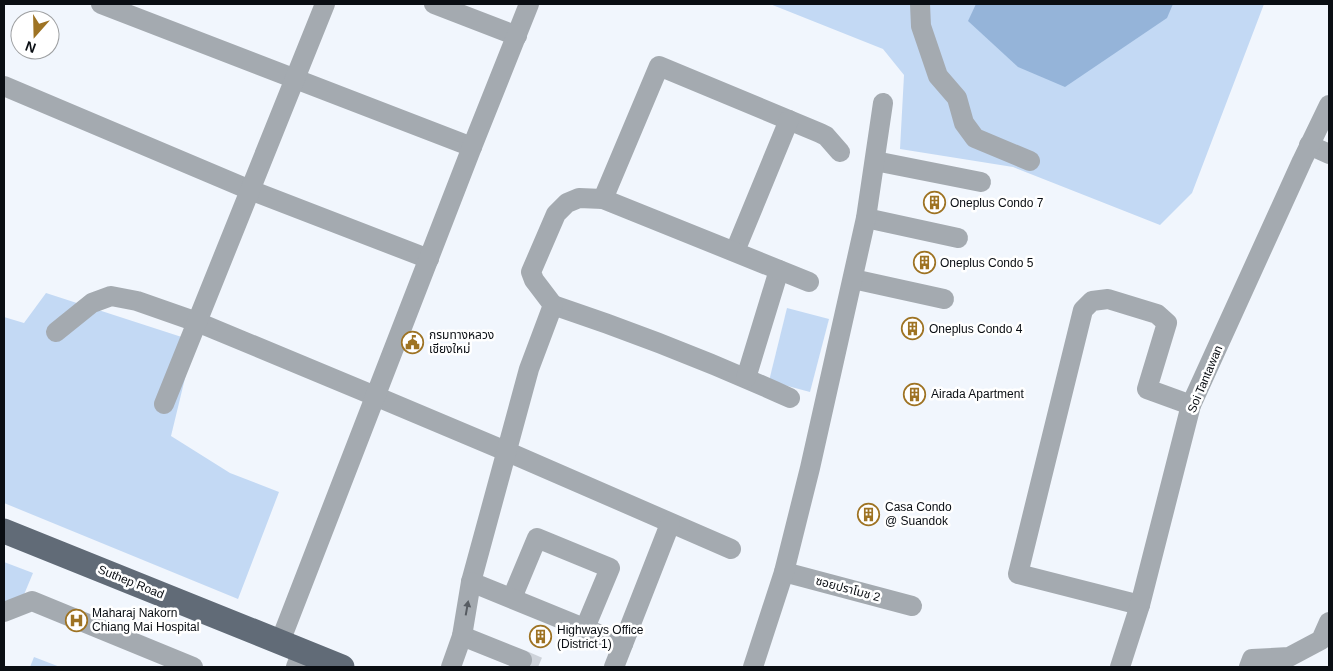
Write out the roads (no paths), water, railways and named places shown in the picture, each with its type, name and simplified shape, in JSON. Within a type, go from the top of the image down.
[{"type":"main road","name":"Suthep Road","points":[[4,532],[280,642],[299,659],[342,667]]},
{"type":"street","points":[[101,4],[472,147]]},
{"type":"street","points":[[164,404],[325,4]]},
{"type":"street","points":[[434,4],[517,36]]},
{"type":"street","points":[[280,642],[529,4]]},
{"type":"street","points":[[920,4],[921,26],[938,76],[957,98],[964,123],[975,138],[1030,162]]},
{"type":"street","points":[[603,199],[659,66],[826,136],[840,152]]},
{"type":"street","points":[[4,86],[250,190],[429,259]]},
{"type":"street","points":[[753,667],[784,572],[854,279],[866,218],[883,103]]},
{"type":"street","name":"Soi Tantawan","points":[[1120,667],[1140,605],[1192,405],[1309,145],[1329,105]]},
{"type":"street","points":[[735,251],[789,120]]},
{"type":"street","points":[[1309,145],[1329,154]]},
{"type":"street","points":[[875,160],[981,182]]},
{"type":"street","points":[[790,398],[746,378],[614,326],[553,305],[534,280],[531,272],[556,214],[567,203],[579,198],[603,199],[809,282]]},
{"type":"street","points":[[866,218],[958,238]]},
{"type":"street","points":[[746,378],[779,270]]},
{"type":"street","points":[[854,279],[944,299]]},
{"type":"street","points":[[56,332],[92,303],[111,296],[137,301],[197,322],[375,396],[731,549]]},
{"type":"street","points":[[1140,605],[1018,574],[1083,310],[1092,301],[1108,299],[1157,314],[1167,323],[1147,389],[1192,405]]},
{"type":"street","points":[[451,667],[462,636],[471,582],[508,452],[529,369],[553,305]]},
{"type":"street","points":[[614,667],[670,524]]},
{"type":"street","points":[[512,598],[538,538],[610,568],[585,628]]},
{"type":"street","name":"ซอยปราโมช 2","points":[[784,572],[912,606]]},
{"type":"street","points":[[471,582],[623,644]]},
{"type":"street","points":[[4,612],[32,601],[192,667]]},
{"type":"street","points":[[1249,667],[1252,659],[1289,657],[1320,640],[1329,622]]},
{"type":"street","points":[[462,636],[522,660]]},
{"type":"tunnel","points":[[522,660],[538,667]]},
{"type":"place","name":"Oneplus Condo 7","points":[[934,203]]},
{"type":"place","name":"Oneplus Condo 5","points":[[924,263]]},
{"type":"place","name":"Oneplus Condo 4","points":[[913,329]]},
{"type":"place","name":"กรมทางหลวง เชียงใหม่","points":[[413,342]]},
{"type":"place","name":"Airada Apartment","points":[[915,394]]},
{"type":"place","name":"Casa Condo @ Suandok","points":[[869,514]]},
{"type":"place","name":"Maharaj Nakorn Chiang Mai Hospital","points":[[76,620]]},
{"type":"place","name":"Highways Office (District 1)","points":[[541,637]]}]
